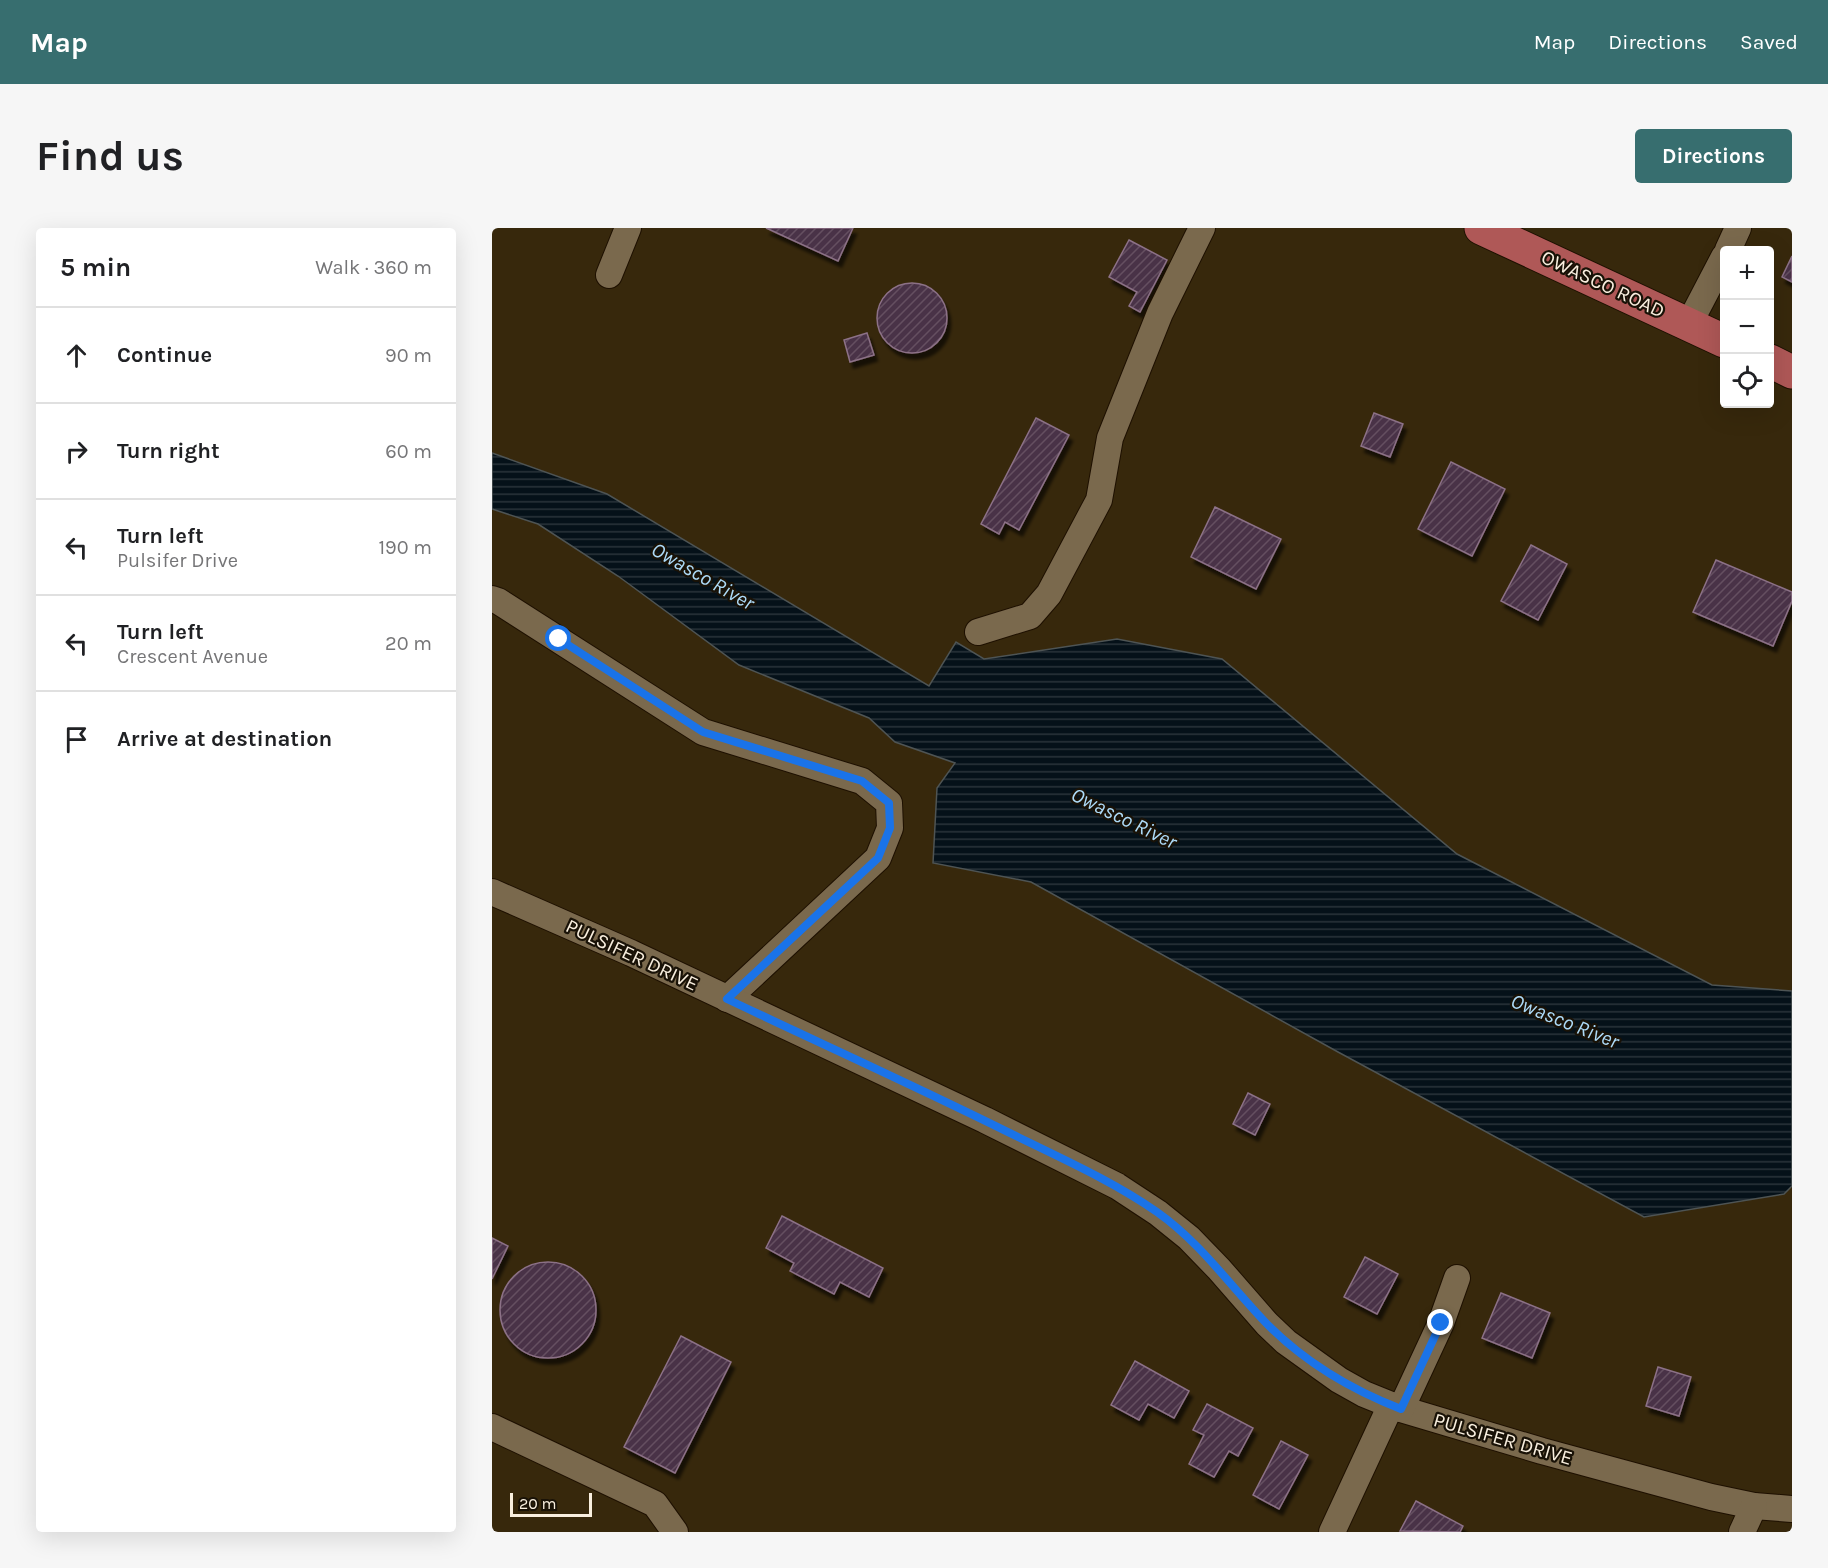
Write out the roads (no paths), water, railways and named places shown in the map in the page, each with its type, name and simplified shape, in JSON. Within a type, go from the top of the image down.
[{"type":"main road","name":"OWASCO ROAD","points":[[1481,228],[1720,339]]},
{"type":"main road","points":[[1774,363],[1792,372]]},
{"type":"street","points":[[609,274],[628,228]]},
{"type":"street","points":[[978,632],[1030,616],[1049,594],[1099,500],[1110,438],[1151,334],[1202,228]]},
{"type":"street","points":[[1730,246],[1738,228]]},
{"type":"street","points":[[1689,324],[1720,266]]},
{"type":"street","points":[[492,599],[703,732],[862,781],[889,803],[890,828],[878,858],[727,999]]},
{"type":"street","name":"PULSIFER DRIVE","points":[[492,892],[631,953],[985,1120],[1117,1186],[1158,1213],[1189,1238],[1267,1324],[1339,1380],[1396,1407],[1553,1454],[1711,1497],[1754,1506],[1792,1509]]},
{"type":"street","points":[[1332,1532],[1441,1323],[1457,1278]]},
{"type":"street","points":[[492,1427],[655,1504],[675,1532]]},
{"type":"street","points":[[1742,1532],[1754,1506]]},
{"type":"water","name":"Owasco River","points":[[492,453],[607,494],[929,686],[956,642],[984,659],[1117,639],[1222,659],[1457,854],[1712,985],[1792,991],[1792,1186],[1784,1194],[1644,1217],[1338,1052],[1031,882],[933,863],[937,788],[955,763],[895,742],[869,718],[739,665],[618,576],[538,524],[492,509]]}]
